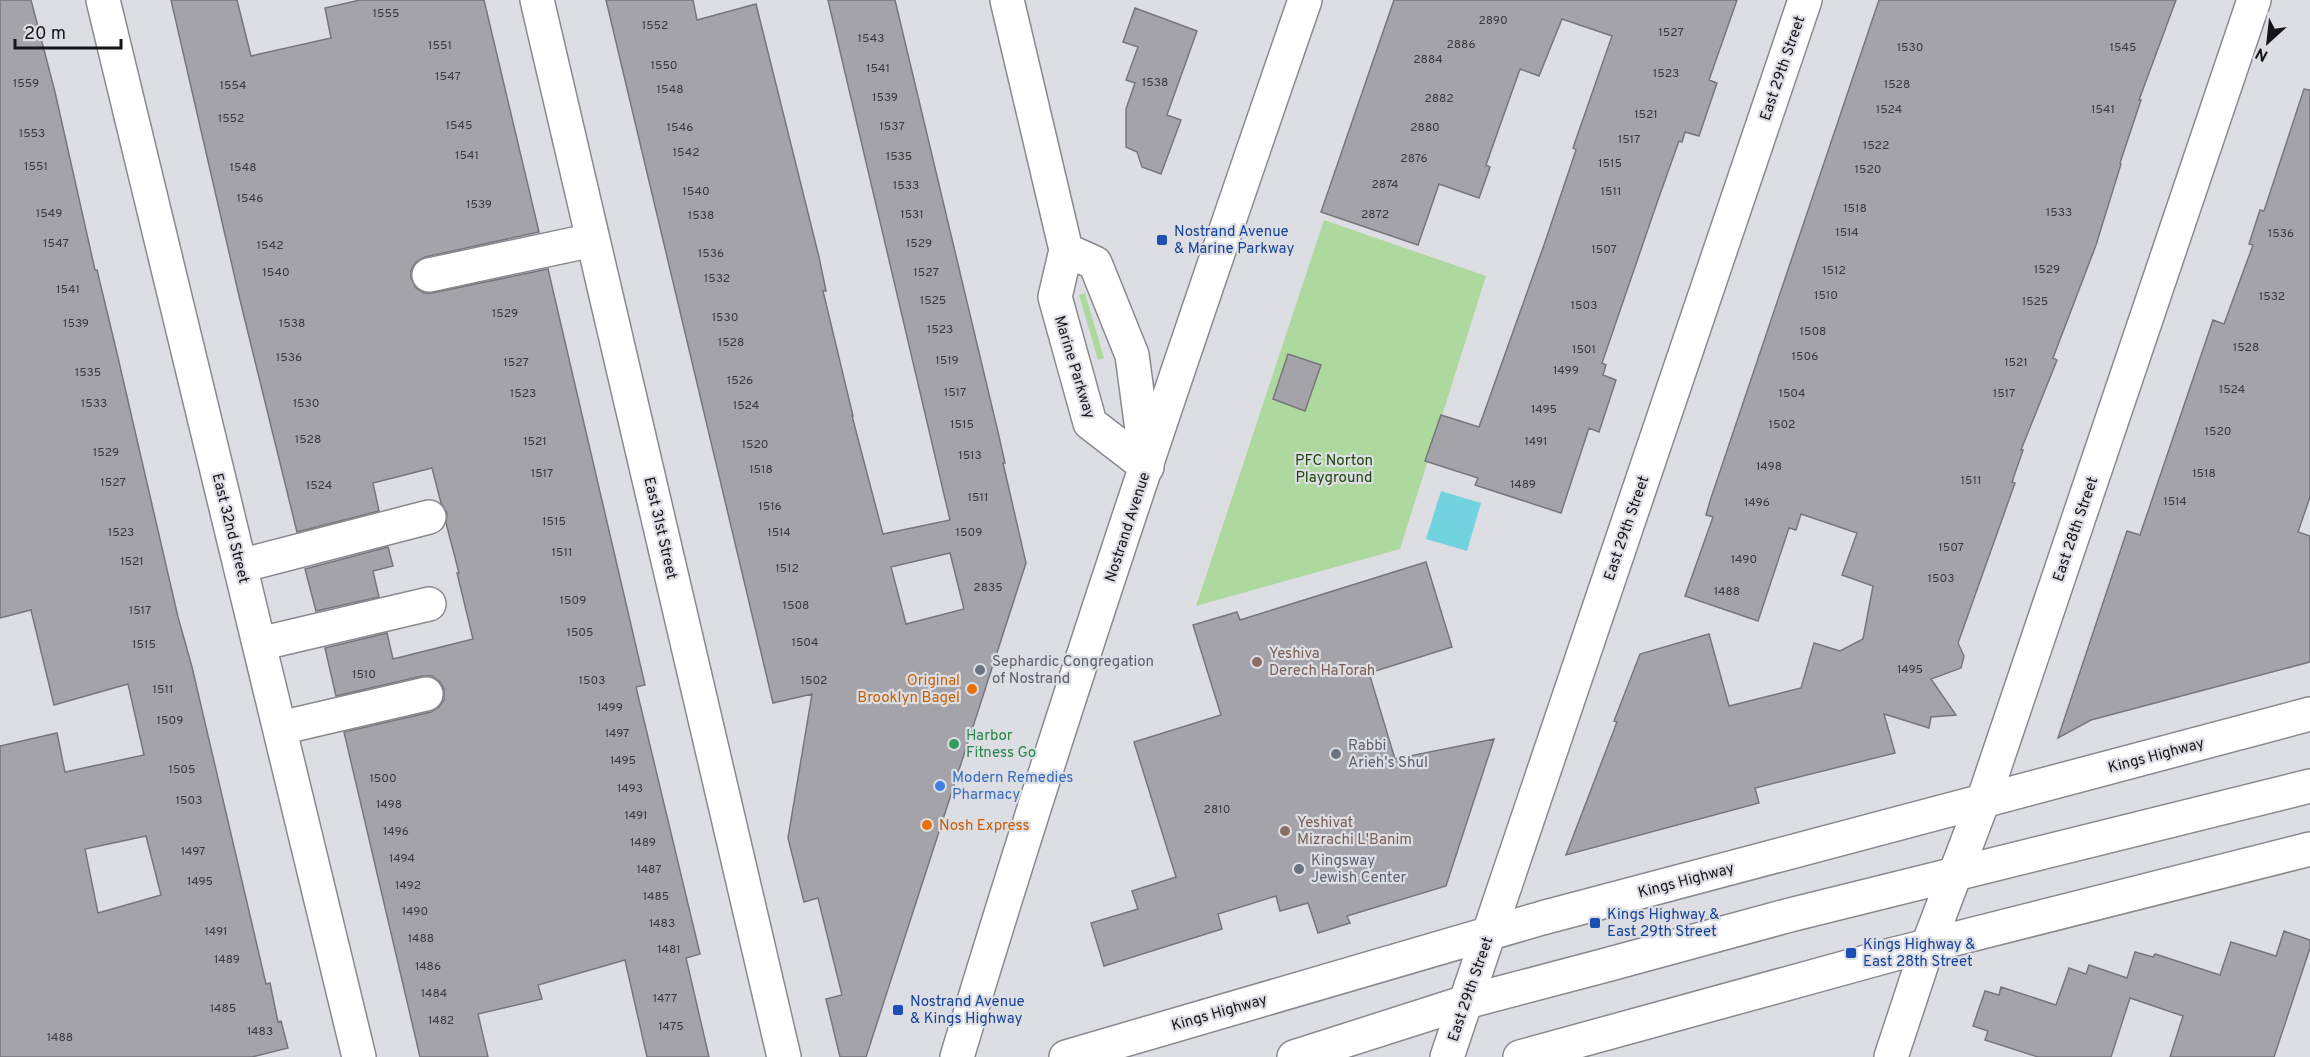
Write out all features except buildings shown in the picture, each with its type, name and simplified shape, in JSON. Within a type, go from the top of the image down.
[{"type":"street","name":"East 32nd Street","points":[[103,0],[359,1057]]},
{"type":"street","name":"East 31st Street","points":[[537,0],[784,1057]]},
{"type":"street","name":"Marine Parkway","points":[[1007,0],[1066,250],[1055,297],[1090,423],[1147,467]]},
{"type":"street","name":"Nostrand Avenue","points":[[957,1057],[1012,876],[1305,0]]},
{"type":"street","name":"East 29th Street","points":[[1447,1057],[1805,0]]},
{"type":"street","name":"East 28th Street","points":[[1891,1057],[1928,945],[1983,801],[2254,0]]},
{"type":"street","points":[[429,275],[593,240]]},
{"type":"street","points":[[1066,250],[1095,263],[1132,355],[1147,467]]},
{"type":"street","points":[[240,566],[429,518]]},
{"type":"street","points":[[260,644],[429,604]]},
{"type":"street","points":[[280,728],[426,694]]},
{"type":"street","name":"Kings Highway","points":[[1066,1057],[1490,933],[2310,714]]},
{"type":"street","points":[[1294,1057],[1466,1002],[1790,915],[2310,786]]},
{"type":"street","points":[[1520,1057],[1928,945],[2310,849]]},
{"type":"green space","name":"PFC Norton Playground","points":[[1324,220],[1486,276],[1400,549],[1196,606]]},
{"type":"green space","points":[[1085,293],[1104,358],[1098,360],[1079,295]]},
{"type":"water","points":[[1441,491],[1481,503],[1467,551],[1426,539]]},
{"type":"place","name":"Nostrand Avenue & Marine Parkway","points":[[1162,240]]},
{"type":"place","name":"Yeshiva Derech HaTorah","points":[[1257,662]]},
{"type":"place","name":"Sephardic Congregation of Nostrand","points":[[980,670]]},
{"type":"place","name":"Original Brooklyn Bagel","points":[[972,689]]},
{"type":"place","name":"Harbor Fitness Go","points":[[954,744]]},
{"type":"place","name":"Rabbi Arieh's Shul","points":[[1336,754]]},
{"type":"place","name":"Modern Remedies Pharmacy","points":[[940,786]]},
{"type":"place","name":"Nosh Express","points":[[927,825]]},
{"type":"place","name":"Yeshivat Mizrachi L'Banim","points":[[1285,831]]},
{"type":"place","name":"Kingsway Jewish Center","points":[[1299,869]]},
{"type":"place","name":"Kings Highway & East 29th Street","points":[[1595,923]]},
{"type":"place","name":"Kings Highway & East 28th Street","points":[[1851,953]]},
{"type":"place","name":"Nostrand Avenue & Kings Highway","points":[[898,1010]]}]
